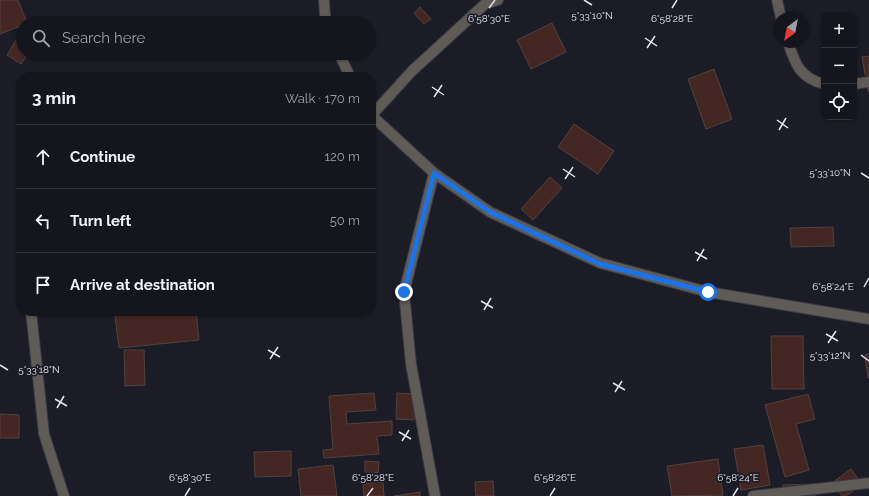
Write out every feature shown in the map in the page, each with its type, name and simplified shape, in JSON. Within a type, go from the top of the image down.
[{"type":"street","points":[[324,0],[325,16]]},
{"type":"street","points":[[376,111],[412,71],[484,2],[498,0]]},
{"type":"street","points":[[777,0],[780,12]]},
{"type":"street","points":[[790,48],[794,60],[803,74],[821,83]]},
{"type":"street","points":[[342,60],[348,72]]},
{"type":"street","points":[[857,84],[869,82]]},
{"type":"street","points":[[376,121],[434,173],[490,212],[600,264],[708,292],[869,319]]},
{"type":"street","points":[[434,173],[404,292],[411,364],[435,496]]},
{"type":"street","points":[[32,316],[44,434],[64,496]]},
{"type":"street","points":[[753,496],[869,483]]},
{"type":"building","points":[[0,0],[18,0],[24,16],[16,16],[16,28],[0,34]]},
{"type":"building","points":[[420,7],[431,19],[424,24],[414,13]]},
{"type":"building","points":[[552,23],[566,52],[531,69],[517,40]]},
{"type":"building","points":[[16,40],[16,60],[24,60],[21,64],[7,55]]},
{"type":"building","points":[[869,56],[869,91],[868,91],[862,57]]},
{"type":"building","points":[[714,69],[732,119],[706,129],[688,79]]},
{"type":"building","points":[[574,124],[614,151],[598,174],[558,147]]},
{"type":"building","points":[[550,177],[562,188],[533,220],[521,209]]},
{"type":"building","points":[[833,227],[834,246],[791,247],[790,228]]},
{"type":"building","points":[[115,316],[197,316],[199,340],[119,348]]},
{"type":"building","points":[[771,336],[803,336],[804,389],[772,389]]},
{"type":"building","points":[[124,350],[144,350],[145,385],[125,386]]},
{"type":"building","points":[[869,354],[869,378],[868,378],[865,355]]},
{"type":"building","points":[[374,393],[376,410],[346,412],[347,424],[392,421],[392,435],[377,436],[379,454],[324,458],[323,450],[333,449],[329,396]]},
{"type":"building","points":[[397,393],[415,394],[414,420],[396,419]]},
{"type":"building","points":[[808,394],[815,419],[796,424],[809,470],[785,477],[765,405]]},
{"type":"building","points":[[0,414],[19,415],[19,438],[0,438]]},
{"type":"building","points":[[763,445],[770,485],[741,490],[734,449]]},
{"type":"building","points":[[291,451],[291,476],[255,477],[254,452]]},
{"type":"building","points":[[718,459],[723,495],[672,496],[667,466]]},
{"type":"building","points":[[365,461],[379,462],[378,473],[365,472]]},
{"type":"building","points":[[333,465],[337,496],[301,496],[298,469]]},
{"type":"building","points":[[851,469],[862,484],[846,496],[842,496],[832,483]]},
{"type":"building","points":[[493,481],[494,496],[476,496],[475,482]]},
{"type":"building","points":[[383,482],[384,496],[364,496],[363,484]]},
{"type":"building","points":[[815,484],[816,496],[783,496],[783,485]]},
{"type":"building","points":[[420,492],[420,496],[394,496]]},
{"type":"route","points":[[404,292],[434,173],[490,212],[600,264],[708,292]]}]
